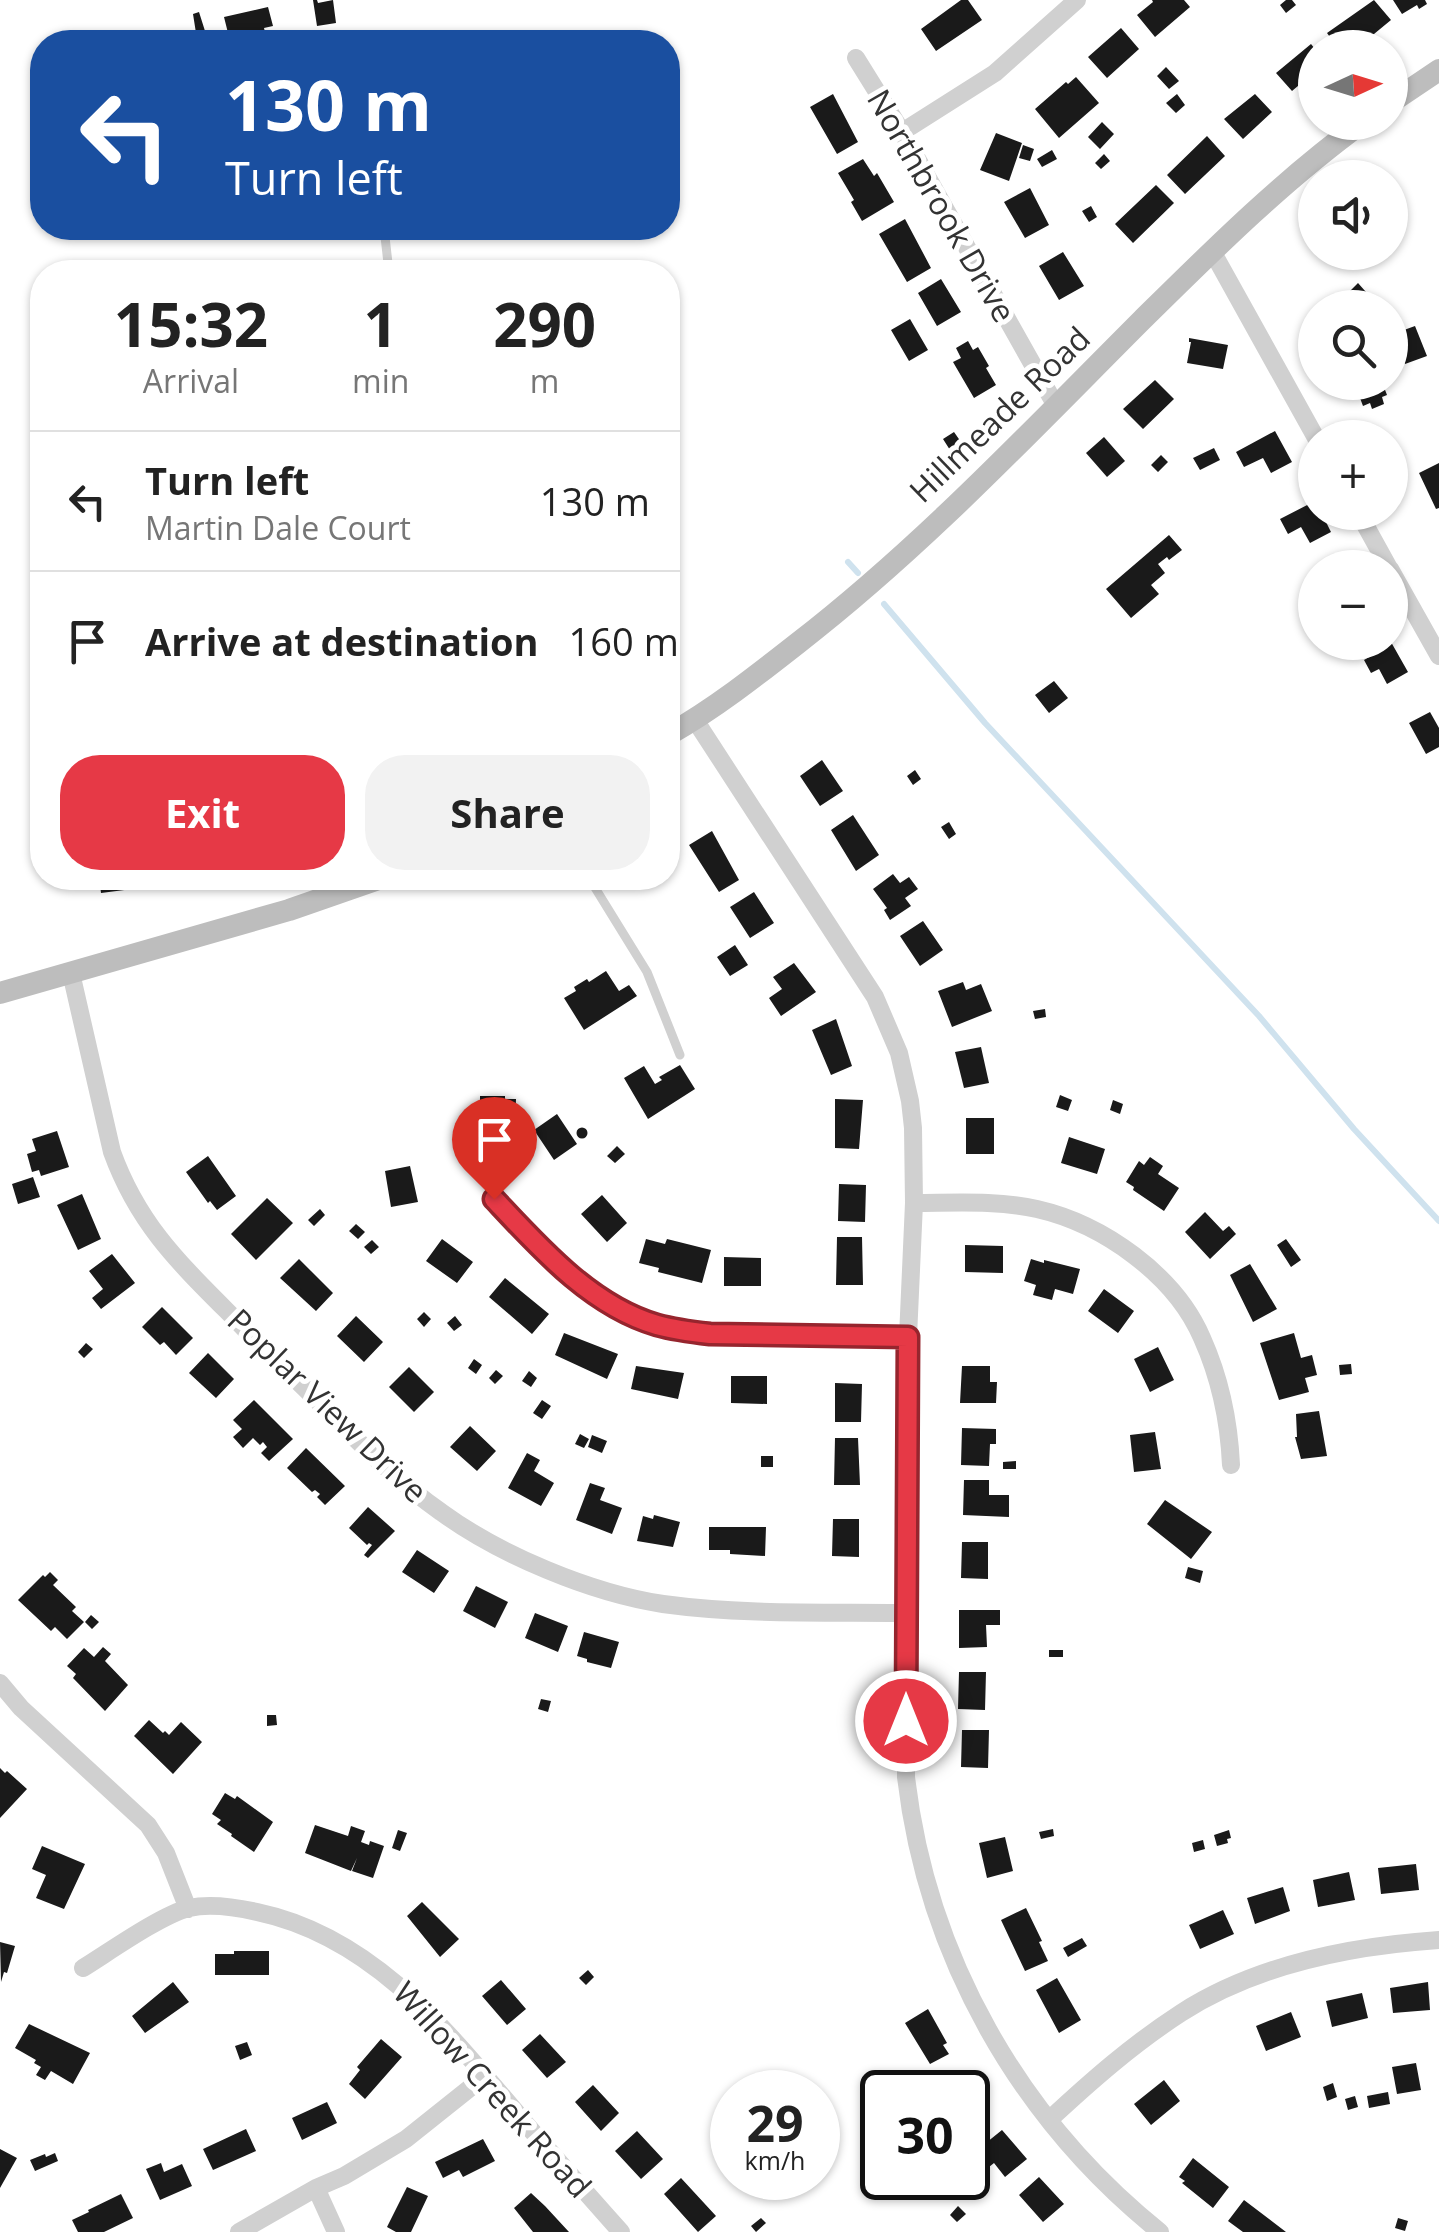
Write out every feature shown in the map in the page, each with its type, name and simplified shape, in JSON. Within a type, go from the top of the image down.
[{"type":"street","points":[[902,132],[995,73],[1076,0]]},
{"type":"street","name":"Northbrook Drive","points":[[856,58],[902,132],[1056,406]]},
{"type":"street","points":[[1408,91],[1439,70]]},
{"type":"street","name":"Hillmeade Road","points":[[680,728],[790,650],[884,574],[1212,251],[1340,140]]},
{"type":"street","points":[[1212,251],[1306,420]]},
{"type":"street","points":[[1408,600],[1439,656]]},
{"type":"street","points":[[695,720],[875,997],[892,1033],[910,1101],[914,1202],[908,1337],[906,1777],[923,1870],[949,1950],[994,2040],[1072,2151],[1160,2232]]},
{"type":"street","points":[[0,993],[346,890]]},
{"type":"street","name":"Poplar View Drive","points":[[70,973],[112,1152],[136,1206],[183,1267],[263,1349],[366,1449],[440,1512],[496,1547],[595,1586],[661,1603],[733,1610],[906,1613]]},
{"type":"street","points":[[494,1199],[543,1249],[602,1299],[655,1324],[710,1334],[908,1337]]},
{"type":"street","points":[[914,1202],[1029,1208],[1096,1230],[1123,1247],[1178,1298],[1202,1337],[1223,1400],[1231,1465]]},
{"type":"street","points":[[0,1683],[21,1708],[148,1825],[166,1853],[188,1908]]},
{"type":"street","name":"Willow Creek Road","points":[[84,1968],[188,1908],[222,1906],[276,1916],[322,1933],[347,1946],[394,1981],[434,2017],[621,2232]]},
{"type":"street","points":[[1048,2120],[1131,2047],[1222,1991],[1275,1969],[1344,1952],[1439,1940]]},
{"type":"street","points":[[239,2232],[406,2140],[485,2076]]},
{"type":"street","points":[[316,2188],[336,2232]]},
{"type":"lane","points":[[596,890],[647,972],[680,1055]]},
{"type":"building","points":[[313,0],[333,0],[336,23],[317,26]]},
{"type":"building","points":[[961,0],[968,0],[982,20],[936,51],[921,29]]},
{"type":"building","points":[[1152,0],[1184,0],[1190,7],[1155,37],[1137,15]]},
{"type":"building","points":[[1286,0],[1296,5],[1286,13],[1280,5]]},
{"type":"building","points":[[1374,0],[1391,20],[1379,30],[1331,30]]},
{"type":"building","points":[[1393,0],[1425,0],[1427,4],[1402,14]]},
{"type":"building","points":[[268,7],[273,26],[264,30],[227,30],[224,17]]},
{"type":"building","points":[[199,12],[205,30],[196,30],[193,14]]},
{"type":"building","points":[[1121,28],[1139,49],[1107,78],[1088,57]]},
{"type":"building","points":[[1298,55],[1298,86],[1292,91],[1276,73]]},
{"type":"building","points":[[1166,67],[1179,81],[1169,89],[1157,76]]},
{"type":"building","points":[[1076,77],[1099,103],[1059,138],[1035,109]]},
{"type":"building","points":[[833,94],[858,142],[837,154],[810,107]]},
{"type":"building","points":[[1177,94],[1185,105],[1176,113],[1166,103]]},
{"type":"building","points":[[1255,94],[1272,112],[1243,139],[1224,119]]},
{"type":"building","points":[[1102,122],[1114,134],[1100,149],[1088,137]]},
{"type":"building","points":[[996,133],[1022,143],[1009,181],[980,170]]},
{"type":"building","points":[[1207,136],[1225,156],[1185,194],[1167,175]]},
{"type":"building","points":[[1023,145],[1034,149],[1030,161],[1019,158]]},
{"type":"building","points":[[1052,150],[1057,159],[1042,167],[1037,159]]},
{"type":"building","points":[[1104,154],[1110,161],[1101,169],[1095,163]]},
{"type":"building","points":[[863,159],[874,176],[877,173],[894,202],[862,221],[838,173]]},
{"type":"building","points":[[1156,185],[1174,203],[1133,243],[1115,224]]},
{"type":"building","points":[[1030,188],[1049,225],[1025,238],[1004,202]]},
{"type":"building","points":[[1091,206],[1097,217],[1089,222],[1082,211]]},
{"type":"building","points":[[905,219],[931,268],[907,282],[879,234]]},
{"type":"building","points":[[1063,252],[1084,286],[1059,300],[1039,266]]},
{"type":"building","points":[[941,279],[961,312],[937,326],[918,293]]},
{"type":"building","points":[[910,319],[928,350],[909,361],[891,330]]},
{"type":"building","points":[[1415,326],[1427,356],[1408,363],[1408,329]]},
{"type":"building","points":[[1189,338],[1228,345],[1223,369],[1187,363]]},
{"type":"building","points":[[968,341],[973,350],[978,347],[996,385],[974,398],[953,362],[961,358],[956,348]]},
{"type":"building","points":[[1155,380],[1174,399],[1143,429],[1123,409]]},
{"type":"building","points":[[1361,400],[1383,400],[1384,404],[1372,409],[1370,403],[1363,406]]},
{"type":"building","points":[[1275,431],[1292,462],[1271,473],[1263,458],[1244,467],[1236,452]]},
{"type":"building","points":[[954,432],[961,442],[950,450],[943,439]]},
{"type":"building","points":[[1104,437],[1125,461],[1107,477],[1086,453]]},
{"type":"building","points":[[1214,448],[1220,460],[1200,470],[1193,458]]},
{"type":"building","points":[[1161,455],[1168,462],[1158,472],[1151,465]]},
{"type":"building","points":[[1439,463],[1439,508],[1436,509],[1419,473]]},
{"type":"building","points":[[1298,510],[1298,529],[1288,534],[1280,519]]},
{"type":"building","points":[[1303,530],[1330,530],[1331,532],[1310,543]]},
{"type":"building","points":[[1169,535],[1182,550],[1158,564],[1165,573],[1151,585],[1159,594],[1131,618],[1106,589]]},
{"type":"building","points":[[1364,660],[1401,660],[1408,672],[1387,684],[1379,669],[1371,673]]},
{"type":"building","points":[[1054,681],[1068,698],[1049,713],[1035,695]]},
{"type":"building","points":[[1430,712],[1439,728],[1439,747],[1426,754],[1409,723]]},
{"type":"building","points":[[822,760],[843,791],[820,806],[800,776]]},
{"type":"building","points":[[915,770],[921,779],[913,785],[907,776]]},
{"type":"building","points":[[853,815],[879,855],[856,871],[831,830]]},
{"type":"building","points":[[949,822],[956,834],[949,839],[941,827]]},
{"type":"building","points":[[712,831],[739,880],[719,892],[689,845]]},
{"type":"building","points":[[893,874],[900,883],[909,877],[918,889],[905,898],[911,906],[890,920],[884,910],[887,908],[873,889]]},
{"type":"building","points":[[754,892],[774,923],[750,938],[730,907]]},
{"type":"building","points":[[923,921],[943,950],[920,966],[900,936]]},
{"type":"building","points":[[735,945],[748,965],[730,976],[717,957]]},
{"type":"building","points":[[794,963],[816,992],[781,1016],[769,998],[782,989],[773,977]]},
{"type":"building","points":[[606,971],[619,991],[629,985],[637,996],[584,1030],[564,998],[576,991],[574,987]]},
{"type":"building","points":[[963,982],[966,990],[981,984],[992,1011],[952,1027],[938,991]]},
{"type":"building","points":[[1045,1009],[1046,1017],[1035,1019],[1033,1011]]},
{"type":"building","points":[[836,1019],[852,1066],[831,1075],[812,1030]]},
{"type":"building","points":[[981,1047],[989,1083],[964,1088],[955,1052]]},
{"type":"building","points":[[680,1065],[695,1089],[648,1119],[624,1078],[644,1066],[655,1084],[662,1080],[659,1077]]},
{"type":"building","points":[[1060,1095],[1072,1100],[1068,1111],[1056,1107]]},
{"type":"building","points":[[480,1096],[516,1099],[515,1125],[480,1124]]},
{"type":"building","points":[[835,1099],[863,1100],[859,1149],[835,1148]]},
{"type":"building","points":[[1113,1100],[1123,1104],[1120,1114],[1110,1110]]},
{"type":"building","points":[[557,1114],[577,1144],[554,1160],[534,1130]]},
{"type":"building","points":[[966,1118],[994,1118],[994,1154],[966,1154]]},
{"type":"building","points":[[582,1128],[587,1133],[582,1138],[577,1133]]},
{"type":"building","points":[[57,1131],[69,1167],[41,1176],[39,1170],[32,1172],[27,1154],[36,1151],[32,1139]]},
{"type":"building","points":[[1069,1137],[1105,1149],[1097,1174],[1061,1163]]},
{"type":"building","points":[[617,1146],[625,1154],[615,1163],[607,1156]]},
{"type":"building","points":[[208,1156],[236,1196],[217,1210],[186,1172]]},
{"type":"building","points":[[1150,1157],[1163,1166],[1158,1174],[1179,1188],[1164,1211],[1126,1182],[1139,1161],[1144,1165]]},
{"type":"building","points":[[410,1166],[418,1202],[391,1207],[385,1171]]},
{"type":"building","points":[[33,1177],[40,1197],[18,1204],[12,1184]]},
{"type":"building","points":[[839,1184],[866,1185],[865,1222],[838,1221]]},
{"type":"building","points":[[82,1194],[101,1239],[78,1250],[57,1205]]},
{"type":"building","points":[[602,1195],[627,1223],[607,1242],[581,1214]]},
{"type":"building","points":[[267,1198],[293,1223],[256,1260],[231,1234]]},
{"type":"building","points":[[320,1209],[325,1215],[314,1226],[308,1220]]},
{"type":"building","points":[[1205,1212],[1223,1231],[1229,1226],[1236,1234],[1210,1259],[1185,1232]]},
{"type":"building","points":[[356,1224],[365,1232],[358,1239],[349,1231]]},
{"type":"building","points":[[837,1237],[862,1237],[863,1285],[836,1285]]},
{"type":"building","points":[[442,1239],[473,1262],[457,1283],[426,1261]]},
{"type":"building","points":[[646,1239],[665,1244],[667,1239],[711,1250],[702,1283],[639,1263]]},
{"type":"building","points":[[1286,1239],[1301,1260],[1291,1267],[1277,1245]]},
{"type":"building","points":[[372,1240],[379,1247],[371,1254],[364,1247]]},
{"type":"building","points":[[965,1245],[1003,1246],[1003,1273],[965,1272]]},
{"type":"building","points":[[112,1254],[135,1283],[101,1309],[92,1298],[103,1289],[89,1271]]},
{"type":"building","points":[[724,1257],[761,1258],[761,1286],[724,1286]]},
{"type":"building","points":[[299,1259],[333,1293],[316,1311],[280,1278]]},
{"type":"building","points":[[1031,1259],[1080,1269],[1073,1294],[1055,1289],[1052,1300],[1033,1295],[1036,1285],[1024,1281]]},
{"type":"building","points":[[1250,1264],[1277,1309],[1253,1322],[1230,1275]]},
{"type":"building","points":[[505,1278],[549,1314],[532,1334],[489,1297]]},
{"type":"building","points":[[1104,1289],[1134,1311],[1118,1333],[1088,1311]]},
{"type":"building","points":[[162,1307],[193,1338],[176,1355],[142,1327]]},
{"type":"building","points":[[424,1312],[431,1319],[424,1327],[417,1319]]},
{"type":"building","points":[[356,1316],[383,1342],[364,1362],[337,1336]]},
{"type":"building","points":[[455,1316],[462,1325],[454,1331],[447,1323]]},
{"type":"building","points":[[564,1333],[618,1354],[607,1379],[555,1355]]},
{"type":"building","points":[[1294,1333],[1301,1358],[1312,1355],[1317,1375],[1305,1378],[1309,1392],[1279,1400],[1260,1343]]},
{"type":"building","points":[[86,1343],[93,1349],[84,1358],[78,1352]]},
{"type":"building","points":[[1158,1347],[1174,1380],[1150,1392],[1134,1359]]},
{"type":"building","points":[[208,1353],[234,1379],[216,1398],[189,1373]]},
{"type":"building","points":[[474,1359],[482,1365],[476,1374],[468,1368]]},
{"type":"building","points":[[1351,1364],[1352,1374],[1340,1375],[1339,1365]]},
{"type":"building","points":[[636,1366],[684,1373],[678,1399],[631,1389]]},
{"type":"building","points":[[962,1366],[990,1366],[990,1382],[997,1382],[996,1403],[960,1403]]},
{"type":"building","points":[[409,1367],[434,1392],[414,1412],[389,1387]]},
{"type":"building","points":[[496,1370],[503,1376],[495,1384],[489,1378]]},
{"type":"building","points":[[529,1371],[537,1378],[531,1387],[522,1381]]},
{"type":"building","points":[[731,1376],[767,1376],[767,1404],[731,1403]]},
{"type":"building","points":[[835,1383],[862,1384],[861,1422],[835,1422]]},
{"type":"building","points":[[254,1400],[293,1439],[269,1461],[261,1453],[267,1447],[263,1442],[260,1445],[253,1438],[243,1448],[233,1437],[242,1429],[233,1420]]},
{"type":"building","points":[[542,1400],[551,1406],[542,1419],[533,1413]]},
{"type":"building","points":[[1319,1411],[1327,1456],[1301,1459],[1295,1437],[1296,1414]]},
{"type":"building","points":[[470,1426],[496,1451],[477,1471],[450,1447]]},
{"type":"building","points":[[962,1428],[996,1429],[996,1444],[990,1444],[989,1466],[961,1465]]},
{"type":"building","points":[[1155,1432],[1161,1469],[1134,1472],[1130,1435]]},
{"type":"building","points":[[580,1434],[589,1439],[584,1448],[575,1444]]},
{"type":"building","points":[[592,1435],[607,1441],[602,1453],[588,1447]]},
{"type":"building","points":[[835,1438],[858,1438],[860,1485],[834,1485]]},
{"type":"building","points":[[306,1448],[345,1486],[325,1505],[317,1497],[320,1494],[312,1492],[287,1468]]},
{"type":"building","points":[[527,1453],[540,1460],[534,1471],[554,1483],[541,1506],[508,1488]]},
{"type":"building","points":[[761,1456],[773,1456],[773,1467],[761,1467]]},
{"type":"building","points":[[1016,1461],[1016,1469],[1003,1469],[1003,1462]]},
{"type":"building","points":[[964,1480],[989,1480],[989,1495],[1009,1495],[1009,1517],[963,1515]]},
{"type":"building","points":[[590,1483],[605,1488],[600,1500],[622,1508],[612,1534],[576,1520]]},
{"type":"building","points":[[1165,1500],[1212,1532],[1191,1559],[1147,1524]]},
{"type":"building","points":[[368,1507],[395,1531],[368,1558],[364,1555],[372,1545],[349,1528]]},
{"type":"building","points":[[654,1515],[680,1522],[673,1547],[637,1541],[643,1516],[653,1519]]},
{"type":"building","points":[[833,1519],[859,1519],[859,1557],[832,1556]]},
{"type":"building","points":[[709,1527],[766,1527],[765,1556],[709,1550]]},
{"type":"building","points":[[962,1542],[988,1542],[988,1579],[961,1578]]},
{"type":"building","points":[[417,1550],[449,1571],[434,1593],[402,1572]]},
{"type":"building","points":[[1188,1567],[1203,1571],[1200,1583],[1185,1578]]},
{"type":"building","points":[[50,1572],[58,1580],[53,1585],[76,1607],[72,1611],[84,1622],[67,1639],[55,1627],[51,1631],[18,1600]]},
{"type":"building","points":[[476,1586],[508,1602],[495,1628],[463,1611]]},
{"type":"building","points":[[959,1610],[1000,1610],[1000,1625],[986,1625],[987,1647],[959,1648]]},
{"type":"building","points":[[535,1613],[568,1626],[558,1652],[525,1638]]},
{"type":"building","points":[[91,1615],[99,1622],[92,1629],[85,1622]]},
{"type":"building","points":[[584,1632],[619,1642],[611,1668],[577,1656]]},
{"type":"building","points":[[103,1647],[111,1654],[105,1661],[128,1685],[105,1711],[73,1678],[76,1674],[67,1666],[84,1648],[94,1657]]},
{"type":"building","points":[[1049,1650],[1063,1650],[1063,1657],[1049,1657]]},
{"type":"building","points":[[959,1672],[986,1672],[985,1710],[958,1709]]},
{"type":"building","points":[[541,1699],[551,1701],[548,1712],[538,1709]]},
{"type":"building","points":[[267,1715],[276,1715],[277,1725],[267,1726]]},
{"type":"building","points":[[149,1720],[169,1735],[181,1722],[202,1742],[173,1774],[134,1736]]},
{"type":"building","points":[[962,1730],[989,1730],[988,1768],[961,1767]]},
{"type":"building","points":[[0,1768],[27,1789],[0,1818]]},
{"type":"building","points":[[225,1793],[235,1799],[237,1796],[273,1822],[254,1852],[217,1824],[221,1820],[212,1814]]},
{"type":"building","points":[[315,1825],[348,1836],[351,1826],[365,1831],[361,1842],[384,1846],[373,1878],[352,1871],[357,1858],[351,1871],[305,1853]]},
{"type":"building","points":[[1053,1829],[1054,1836],[1041,1839],[1039,1832]]},
{"type":"building","points":[[398,1830],[407,1833],[400,1851],[392,1848]]},
{"type":"building","points":[[1229,1830],[1228,1843],[1217,1846],[1214,1835]]},
{"type":"building","points":[[1005,1837],[1013,1871],[987,1878],[979,1843]]},
{"type":"building","points":[[1203,1840],[1205,1849],[1194,1852],[1192,1843]]},
{"type":"building","points":[[42,1846],[85,1864],[64,1909],[36,1898],[46,1875],[32,1869]]},
{"type":"building","points":[[1416,1864],[1419,1890],[1381,1894],[1378,1868]]},
{"type":"building","points":[[1349,1872],[1355,1900],[1318,1907],[1313,1880]]},
{"type":"building","points":[[1283,1887],[1290,1911],[1255,1924],[1247,1898]]},
{"type":"building","points":[[422,1902],[459,1939],[440,1957],[407,1916]]},
{"type":"building","points":[[1026,1908],[1048,1961],[1025,1971],[1001,1920]]},
{"type":"building","points":[[1223,1910],[1234,1934],[1200,1949],[1189,1925]]},
{"type":"building","points":[[1082,1938],[1087,1946],[1068,1957],[1063,1948]]},
{"type":"building","points":[[0,1942],[15,1946],[1,1982]]},
{"type":"building","points":[[269,1951],[269,1975],[215,1975],[215,1954]]},
{"type":"building","points":[[588,1970],[594,1977],[586,1985],[579,1978]]},
{"type":"building","points":[[1057,1978],[1081,2020],[1059,2033],[1036,1990]]},
{"type":"building","points":[[501,1980],[526,2009],[507,2025],[482,1996]]},
{"type":"building","points":[[173,1982],[189,2002],[145,2033],[132,2016]]},
{"type":"building","points":[[1428,1982],[1430,2010],[1393,2013],[1390,1988]]},
{"type":"building","points":[[1362,1993],[1368,2018],[1332,2027],[1326,2001]]},
{"type":"building","points":[[928,2009],[949,2054],[930,2064],[905,2023]]},
{"type":"building","points":[[1291,2012],[1301,2037],[1266,2051],[1256,2026]]},
{"type":"building","points":[[29,2024],[90,2053],[73,2084],[51,2071],[45,2080],[36,2075],[41,2067],[34,2063],[36,2060],[15,2048]]},
{"type":"building","points":[[540,2034],[566,2062],[547,2078],[522,2050]]},
{"type":"building","points":[[381,2039],[402,2057],[365,2099],[349,2084],[360,2070],[357,2067]]},
{"type":"building","points":[[247,2042],[252,2055],[240,2060],[235,2046]]},
{"type":"building","points":[[1416,2063],[1421,2090],[1397,2094],[1392,2067]]},
{"type":"building","points":[[1164,2080],[1180,2101],[1151,2125],[1134,2104]]},
{"type":"building","points":[[1333,2083],[1337,2097],[1327,2101],[1323,2087]]},
{"type":"building","points":[[593,2085],[619,2113],[601,2131],[575,2102]]},
{"type":"building","points":[[1388,2092],[1390,2104],[1369,2108],[1367,2096]]},
{"type":"building","points":[[1355,2096],[1358,2107],[1348,2110],[1345,2099]]},
{"type":"building","points":[[327,2102],[337,2123],[302,2140],[292,2118]]},
{"type":"building","points":[[246,2129],[256,2151],[213,2170],[203,2149]]},
{"type":"building","points":[[1002,2130],[1027,2159],[1005,2177],[994,2163],[990,2166],[990,2140]]},
{"type":"building","points":[[637,2131],[663,2159],[641,2179],[615,2151]]},
{"type":"building","points":[[483,2139],[495,2161],[463,2177],[459,2170],[443,2178],[435,2162]]},
{"type":"building","points":[[0,2149],[17,2158],[0,2188]]},
{"type":"building","points":[[55,2153],[58,2161],[35,2171],[30,2160]]},
{"type":"building","points":[[1193,2158],[1229,2187],[1213,2208],[1179,2177]]},
{"type":"building","points":[[161,2163],[164,2172],[182,2164],[192,2186],[160,2200],[146,2169]]},
{"type":"building","points":[[1039,2177],[1064,2204],[1043,2222],[1019,2195]]},
{"type":"building","points":[[681,2178],[716,2216],[698,2232],[664,2194]]},
{"type":"building","points":[[407,2187],[428,2196],[411,2232],[396,2232],[387,2227]]},
{"type":"building","points":[[531,2193],[569,2232],[533,2232],[514,2208]]},
{"type":"building","points":[[121,2194],[133,2218],[104,2232],[78,2232],[72,2220]]},
{"type":"building","points":[[1244,2200],[1286,2232],[1243,2232],[1228,2221]]},
{"type":"building","points":[[958,2206],[966,2214],[957,2222],[950,2215]]},
{"type":"building","points":[[761,2218],[766,2223],[756,2232],[751,2226]]},
{"type":"building","points":[[1398,2218],[1408,2221],[1405,2231],[1395,2228]]},
{"type":"waterway","points":[[848,562],[858,573]]},
{"type":"waterway","points":[[884,604],[985,723],[1259,1016],[1354,1129],[1439,1221]]},
{"type":"route","points":[[494,1199],[543,1249],[602,1299],[655,1324],[710,1334],[908,1337],[906,1721]]}]
